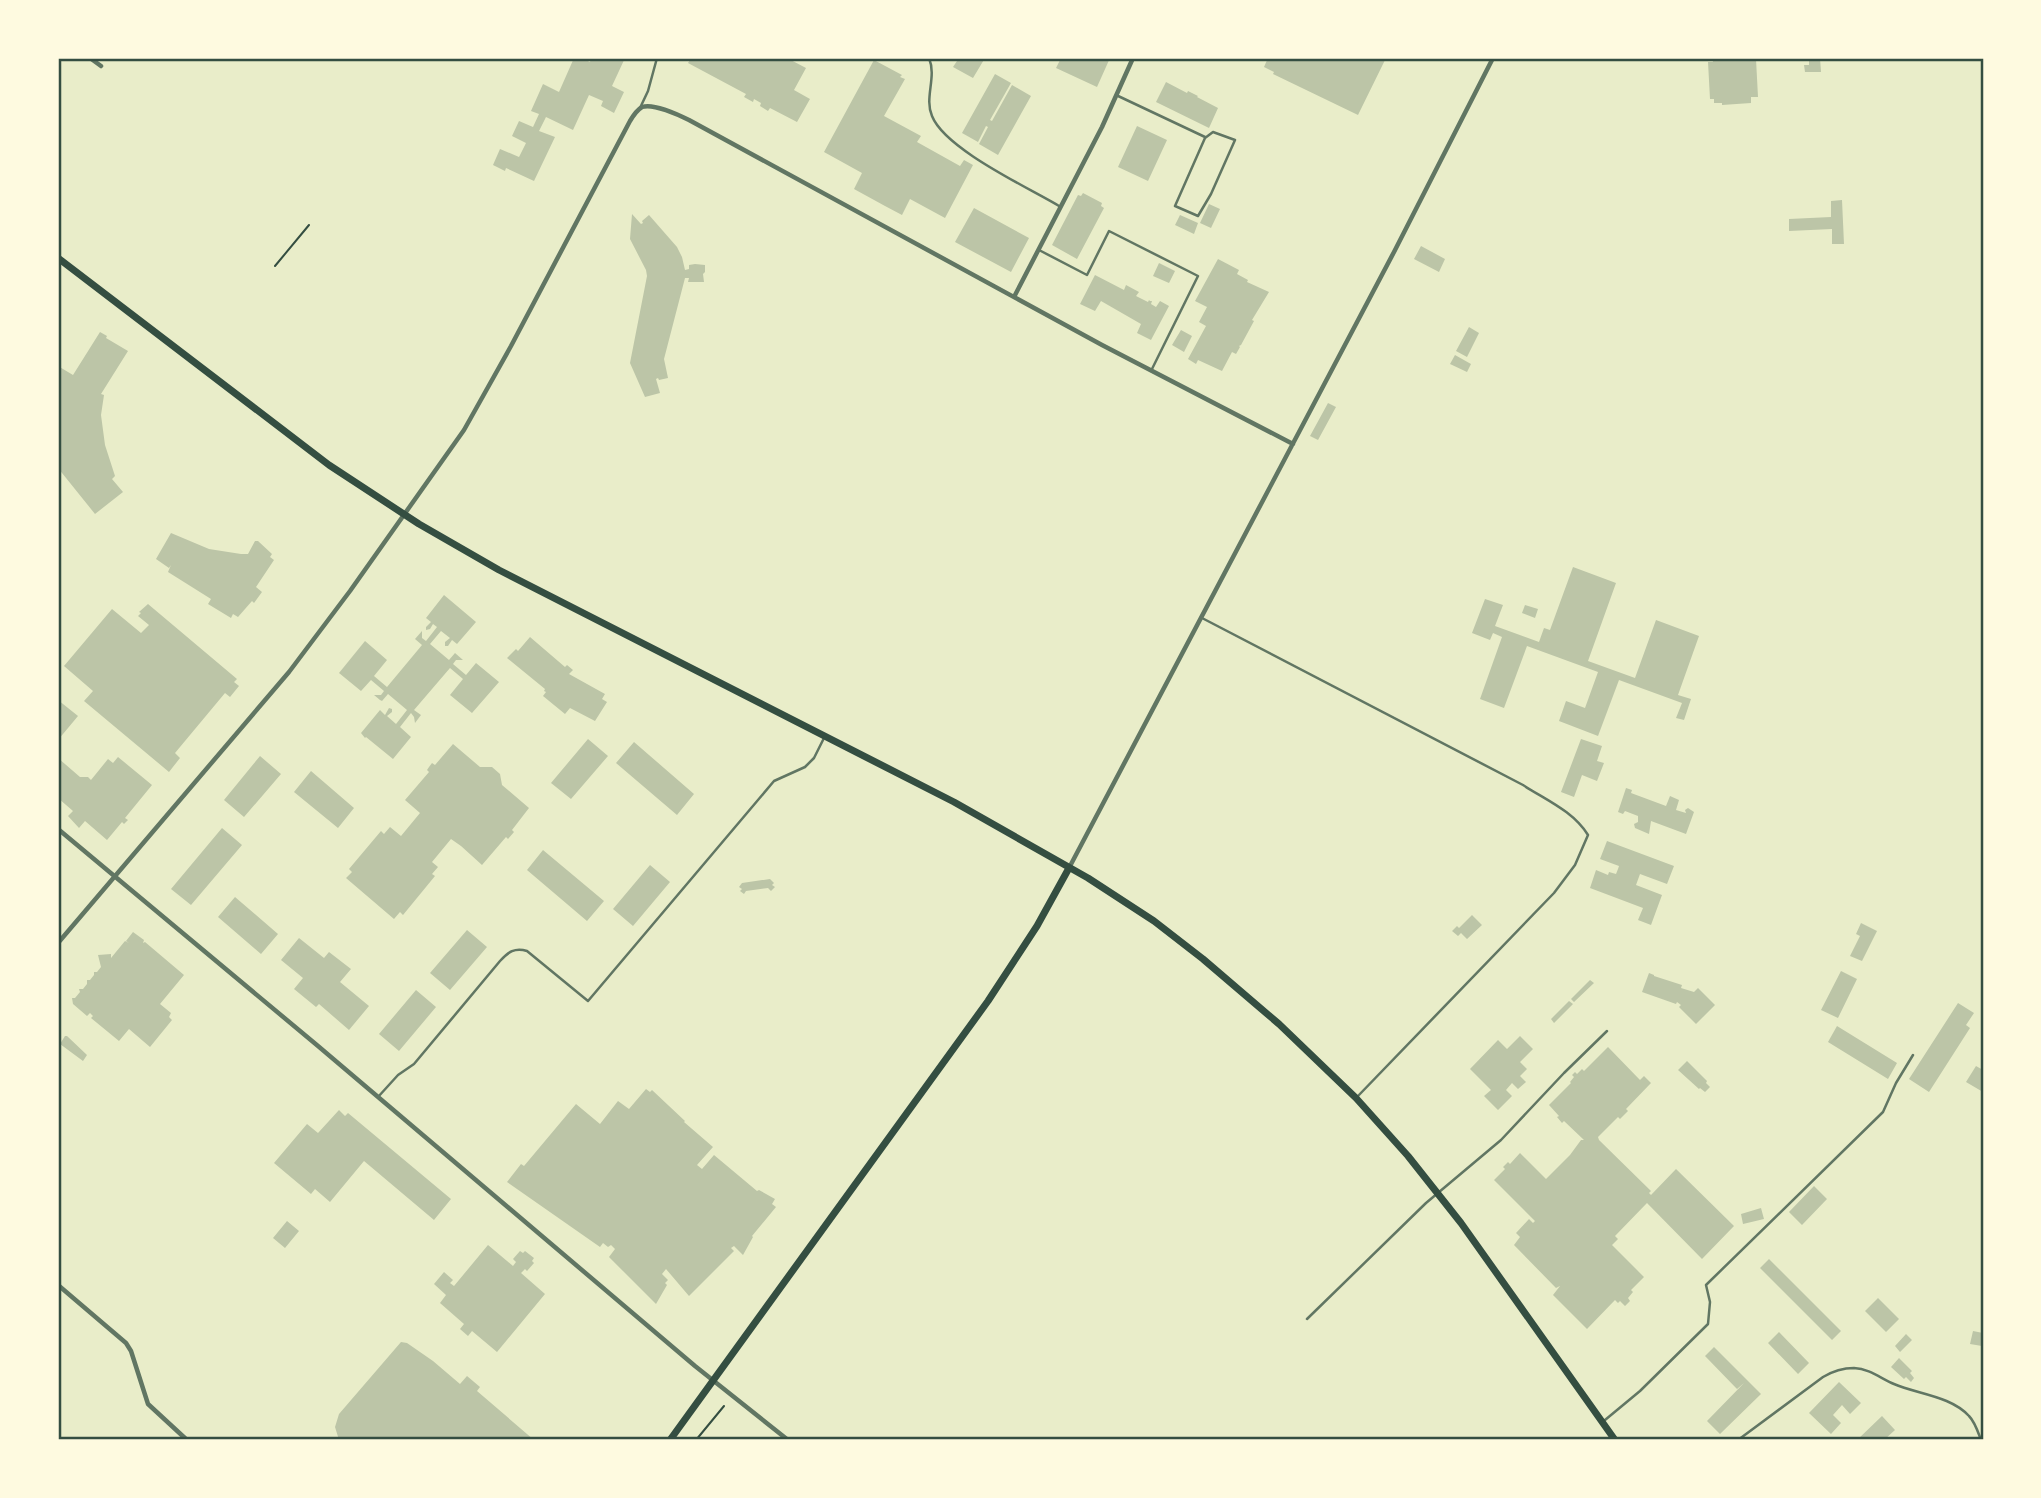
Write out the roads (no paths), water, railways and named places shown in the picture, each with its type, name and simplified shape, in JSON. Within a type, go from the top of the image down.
[{"type":"main road","points":[[58,258],[329,465],[404,514],[499,570],[942,796],[1137,909],[1203,959],[1279,1024],[1356,1098],[1438,1193],[1615,1440]]},
{"type":"main road","points":[[670,1440],[988,1001],[1037,926],[1069,868]]},
{"type":"street","points":[[90,58],[101,66]]},
{"type":"street","points":[[1014,297],[1062,207],[1133,58]]},
{"type":"street","points":[[1069,868],[1493,58]]},
{"type":"street","points":[[58,943],[289,672],[404,514],[478,407],[630,121],[640,108],[647,106],[689,120],[1151,371],[1293,444]]},
{"type":"street","points":[[58,829],[788,1440]]},
{"type":"street","points":[[58,1285],[126,1343],[148,1404],[187,1440]]},
{"type":"lane","points":[[640,108],[648,91],[657,58]]},
{"type":"lane","points":[[929,58],[933,79],[930,113],[935,123],[970,154],[1062,207]]},
{"type":"lane","points":[[1116,95],[1205,138]]},
{"type":"lane","points":[[1213,132],[1236,140],[1198,216],[1175,206],[1205,138],[1213,132]]},
{"type":"lane","points":[[1039,250],[1087,275],[1109,231],[1198,276],[1151,371]]},
{"type":"lane","points":[[1201,618],[1522,785],[1571,814],[1581,823],[1588,835],[1575,865],[1554,893],[1356,1098]]},
{"type":"lane","points":[[378,1097],[398,1075],[414,1064],[510,951],[527,951],[588,1001],[767,788],[779,777],[805,767],[814,758],[825,737]]},
{"type":"lane","points":[[1307,1319],[1426,1203],[1502,1140],[1607,1031]]},
{"type":"lane","points":[[1602,1422],[1646,1385],[1708,1324],[1710,1303],[1706,1285],[1883,1112],[1913,1055]]},
{"type":"lane","points":[[1738,1440],[1823,1377],[1835,1370],[1852,1368],[1868,1370],[1894,1384],[1961,1409],[1970,1417],[1981,1440]]}]
